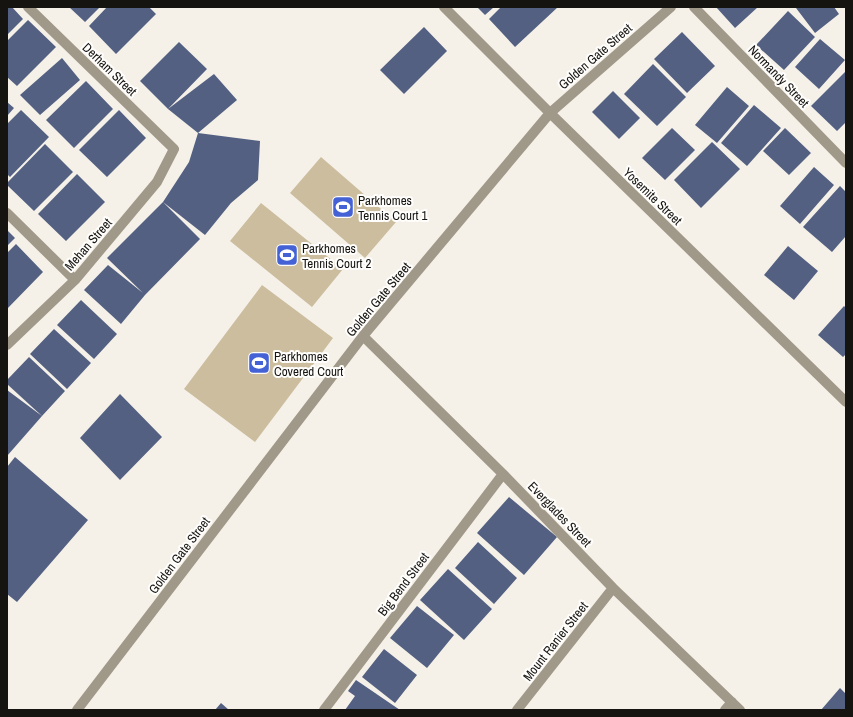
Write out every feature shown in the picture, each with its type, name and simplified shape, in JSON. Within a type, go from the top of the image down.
[{"type":"street","name":"Derham Street","points":[[28,7],[174,149]]},
{"type":"street","name":"Yosemite Street","points":[[444,7],[550,113],[846,402]]},
{"type":"street","name":"Golden Gate Street","points":[[77,710],[363,336],[550,113],[671,7]]},
{"type":"street","name":"Normandy Street","points":[[694,7],[846,162]]},
{"type":"street","name":"Mehan Street","points":[[7,345],[75,280],[157,182],[174,149]]},
{"type":"street","points":[[7,213],[75,280]]},
{"type":"street","name":"Everglades Street","points":[[363,336],[503,474],[613,588],[740,710]]},
{"type":"street","name":"Big Bend Street","points":[[324,710],[503,474]]},
{"type":"street","name":"Mount Ranier Street","points":[[517,710],[613,588]]},
{"type":"street","points":[[725,710],[732,702]]},
{"type":"shaded area","name":"Parkhomes Tennis Court 1","points":[[321,157],[396,222],[365,258],[290,193]]},
{"type":"shaded area","name":"Parkhomes Tennis Court 2","points":[[261,203],[343,269],[312,307],[230,241]]},
{"type":"shaded area","name":"Parkhomes Covered Court","points":[[262,285],[333,338],[255,442],[184,389]]},
{"type":"building","points":[[7,7],[12,7],[23,19],[7,35]]},
{"type":"building","points":[[69,7],[100,7],[85,22]]},
{"type":"building","points":[[107,7],[149,7],[156,14],[116,54],[89,26]]},
{"type":"building","points":[[477,7],[494,7],[485,15]]},
{"type":"building","points":[[501,7],[558,7],[515,47],[489,19]]},
{"type":"building","points":[[716,7],[758,7],[735,28]]},
{"type":"building","points":[[834,7],[839,14],[815,33],[796,8]]},
{"type":"building","points":[[788,11],[815,37],[784,70],[756,45]]},
{"type":"building","points":[[28,20],[56,47],[17,86],[7,77],[7,41]]},
{"type":"building","points":[[424,27],[447,51],[404,94],[380,70]]},
{"type":"building","points":[[682,32],[715,66],[687,93],[654,59]]},
{"type":"building","points":[[820,39],[845,60],[819,89],[795,67]]},
{"type":"building","points":[[179,42],[207,69],[168,109],[140,81]]},
{"type":"building","points":[[62,58],[80,80],[40,115],[20,95]]},
{"type":"building","points":[[653,64],[686,97],[657,126],[624,94]]},
{"type":"building","points":[[846,71],[846,122],[837,131],[811,106]]},
{"type":"building","points":[[214,74],[237,100],[198,133],[168,109]]},
{"type":"building","points":[[86,81],[113,109],[74,148],[46,120]]},
{"type":"building","points":[[727,87],[749,106],[717,143],[695,125]]},
{"type":"building","points":[[613,91],[640,118],[619,139],[592,112]]},
{"type":"building","points":[[7,102],[14,108],[7,116]]},
{"type":"building","points":[[754,105],[781,128],[747,166],[721,143]]},
{"type":"building","points":[[21,110],[49,137],[10,177],[7,174],[7,124]]},
{"type":"building","points":[[119,110],[146,138],[107,177],[79,150]]},
{"type":"building","points":[[672,128],[695,150],[665,180],[642,158]]},
{"type":"building","points":[[785,128],[811,153],[789,175],[763,151]]},
{"type":"building","points":[[198,133],[260,141],[258,180],[231,203],[205,235],[163,202],[189,162]]},
{"type":"building","points":[[712,142],[740,169],[701,208],[674,180]]},
{"type":"building","points":[[45,144],[73,172],[34,211],[7,185],[7,183]]},
{"type":"building","points":[[814,167],[834,185],[800,224],[780,206]]},
{"type":"building","points":[[77,174],[105,202],[66,241],[38,214]]},
{"type":"building","points":[[840,186],[846,192],[846,236],[832,252],[803,227]]},
{"type":"building","points":[[163,202],[200,239],[145,295],[121,324],[84,290],[108,265],[143,293],[107,258]]},
{"type":"building","points":[[7,230],[15,238],[7,246]]},
{"type":"building","points":[[16,244],[43,272],[7,309],[7,253]]},
{"type":"building","points":[[788,246],[818,271],[794,300],[764,275]]},
{"type":"building","points":[[81,300],[117,334],[94,359],[57,325]]},
{"type":"building","points":[[844,306],[846,308],[846,354],[843,357],[818,335]]},
{"type":"building","points":[[54,329],[91,363],[67,389],[30,354]]},
{"type":"building","points":[[29,357],[65,391],[42,416],[7,384],[7,380]]},
{"type":"building","points":[[7,390],[42,416],[7,456]]},
{"type":"building","points":[[120,394],[162,437],[120,480],[80,438]]},
{"type":"building","points":[[15,457],[88,520],[17,602],[7,594],[7,467]]},
{"type":"building","points":[[509,497],[557,537],[524,575],[477,533]]},
{"type":"building","points":[[478,542],[517,578],[494,604],[455,568]]},
{"type":"building","points":[[448,569],[492,609],[464,640],[420,600]]},
{"type":"building","points":[[417,606],[454,635],[427,668],[390,638]]},
{"type":"building","points":[[384,649],[417,675],[395,703],[362,677]]},
{"type":"building","points":[[356,680],[400,710],[345,710],[355,696],[348,691]]},
{"type":"building","points":[[840,688],[846,694],[846,710],[821,710]]},
{"type":"building","points":[[221,703],[229,710],[215,710]]},
{"type":"place","name":"Parkhomes Tennis Court 1","points":[[343,207]]},
{"type":"place","name":"Parkhomes Tennis Court 2","points":[[287,255]]},
{"type":"place","name":"Parkhomes Covered Court","points":[[259,363]]}]
